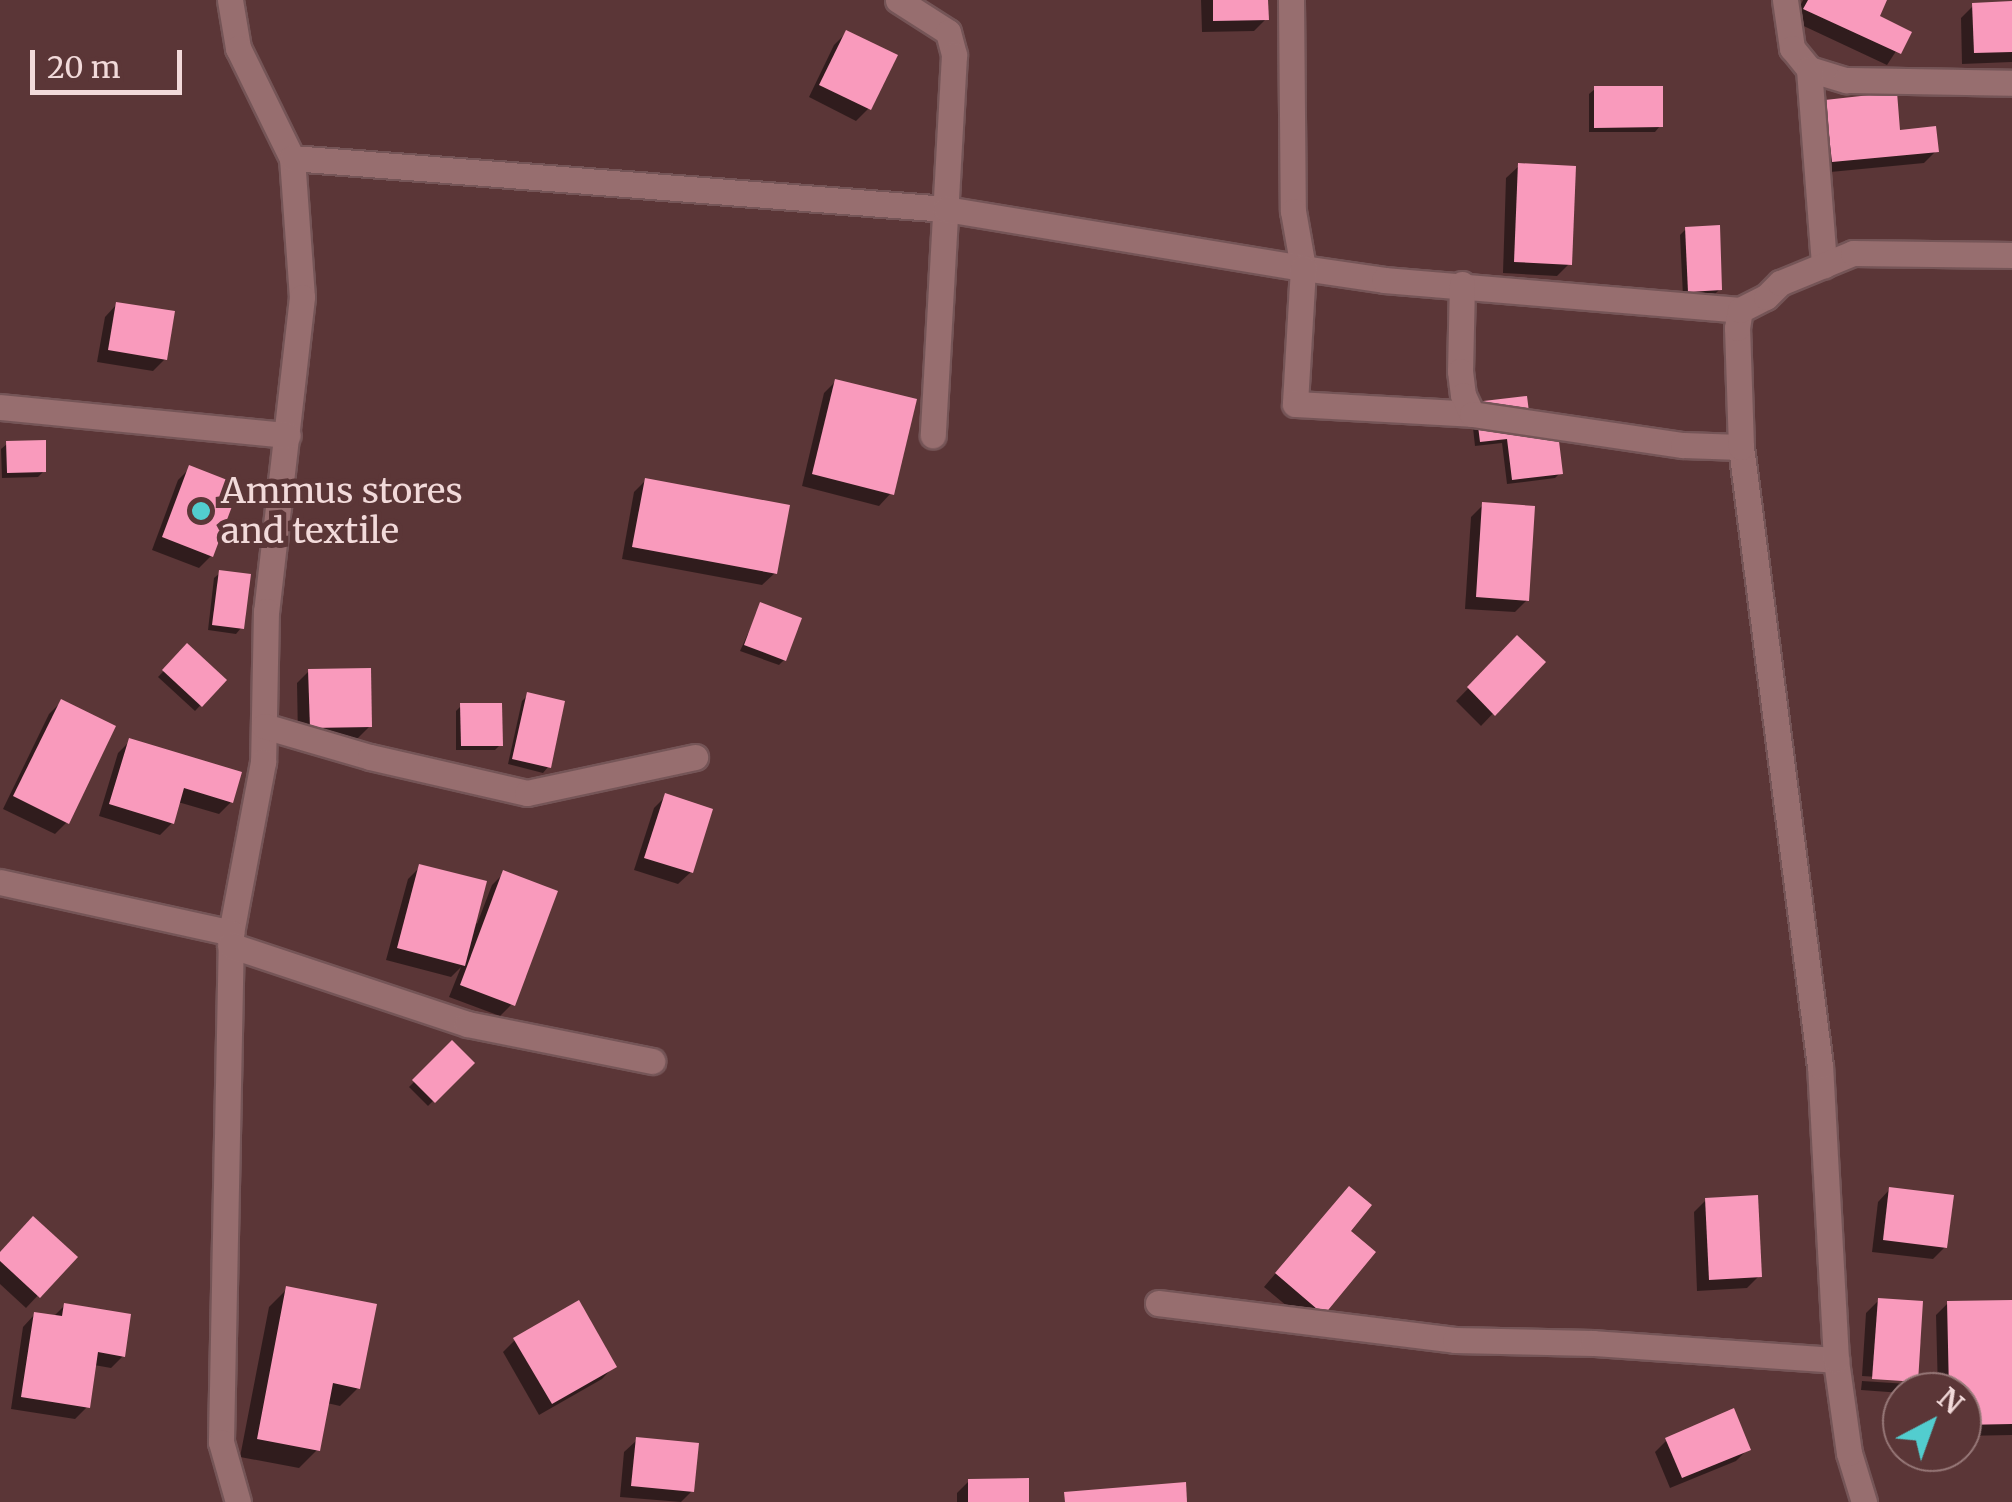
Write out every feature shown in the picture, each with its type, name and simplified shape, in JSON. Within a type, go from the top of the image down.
[{"type":"street","points":[[230,0],[238,48],[292,158],[302,297],[266,610],[264,762],[230,939],[221,1442],[238,1502]]},
{"type":"street","points":[[898,0],[948,32],[954,55],[933,435]]},
{"type":"street","points":[[1291,0],[1293,211],[1303,268],[1295,404],[1472,414],[1683,445],[1741,447]]},
{"type":"street","points":[[1785,0],[1792,48],[1809,69],[1846,80],[2012,83]]},
{"type":"street","points":[[1809,69],[1824,265]]},
{"type":"street","points":[[292,158],[946,209],[1384,280],[1740,310],[1766,297],[1780,282],[1853,253],[2012,255]]},
{"type":"street","points":[[1462,284],[1460,371],[1463,396],[1472,414]]},
{"type":"street","points":[[1740,310],[1735,351],[1741,447],[1820,1066],[1836,1360],[1849,1453],[1864,1502]]},
{"type":"street","points":[[0,407],[288,435]]},
{"type":"street","points":[[264,726],[370,756],[528,792],[695,757]]},
{"type":"street","points":[[0,882],[230,939],[467,1024],[652,1061]]},
{"type":"street","points":[[1158,1303],[1455,1340],[1593,1343],[1836,1360]]},
{"type":"building","points":[[1213,0],[1268,0],[1269,20],[1213,21]]},
{"type":"building","points":[[1808,0],[1887,0],[1880,16],[1912,32],[1901,54],[1803,9]]},
{"type":"building","points":[[2012,1],[2012,52],[1974,53],[1972,3]]},
{"type":"building","points":[[846,30],[898,55],[871,110],[819,85]]},
{"type":"building","points":[[1594,86],[1663,86],[1663,127],[1594,128]]},
{"type":"building","points":[[1897,92],[1900,130],[1936,126],[1939,152],[1832,162],[1825,100]]},
{"type":"building","points":[[1518,163],[1576,166],[1572,265],[1514,262]]},
{"type":"building","points":[[1720,225],[1722,290],[1688,292],[1685,227]]},
{"type":"building","points":[[116,302],[175,311],[167,360],[108,350]]},
{"type":"building","points":[[835,379],[917,399],[894,495],[812,474]]},
{"type":"building","points":[[1527,396],[1532,436],[1558,433],[1563,474],[1512,480],[1507,439],[1480,442],[1475,402]]},
{"type":"building","points":[[46,440],[46,472],[7,473],[6,441]]},
{"type":"building","name":"Ammus stores and textile","points":[[189,465],[240,485],[213,557],[162,537]]},
{"type":"building","points":[[645,478],[790,505],[777,574],[632,547]]},
{"type":"building","points":[[1482,502],[1535,506],[1529,601],[1476,597]]},
{"type":"building","points":[[219,570],[251,574],[244,629],[212,625]]},
{"type":"building","points":[[760,602],[802,618],[786,661],[744,645]]},
{"type":"building","points":[[1517,635],[1546,662],[1495,716],[1467,687]]},
{"type":"building","points":[[187,643],[227,680],[202,707],[162,670]]},
{"type":"building","points":[[371,668],[372,727],[310,728],[308,669]]},
{"type":"building","points":[[527,692],[565,701],[551,768],[512,759]]},
{"type":"building","points":[[61,699],[116,726],[69,824],[13,796]]},
{"type":"building","points":[[460,703],[502,703],[503,746],[461,746]]},
{"type":"building","points":[[129,738],[242,772],[233,803],[184,788],[174,824],[109,804]]},
{"type":"building","points":[[665,793],[713,809],[693,873],[644,858]]},
{"type":"building","points":[[419,864],[487,881],[465,966],[397,948]]},
{"type":"building","points":[[503,870],[558,891],[515,1006],[460,985]]},
{"type":"building","points":[[452,1040],[475,1063],[435,1103],[412,1080]]},
{"type":"building","points":[[1349,1186],[1372,1205],[1351,1231],[1376,1252],[1324,1315],[1275,1273]]},
{"type":"building","points":[[1889,1187],[1954,1195],[1947,1248],[1883,1240]]},
{"type":"building","points":[[1758,1195],[1762,1277],[1709,1280],[1705,1198]]},
{"type":"building","points":[[33,1216],[78,1257],[40,1298],[0,1261],[0,1252]]},
{"type":"building","points":[[286,1286],[377,1304],[360,1389],[333,1383],[320,1451],[257,1439]]},
{"type":"building","points":[[1878,1298],[1923,1301],[1919,1372],[1882,1372],[1882,1380],[1872,1379]]},
{"type":"building","points":[[579,1300],[617,1367],[552,1404],[513,1338]]},
{"type":"building","points":[[2012,1300],[2012,1424],[1982,1425],[1982,1372],[1949,1372],[1947,1301]]},
{"type":"building","points":[[64,1303],[131,1314],[125,1357],[98,1352],[90,1408],[21,1397],[34,1312],[62,1316]]},
{"type":"building","points":[[1734,1408],[1751,1450],[1682,1478],[1665,1438]]},
{"type":"building","points":[[636,1437],[699,1443],[694,1492],[631,1486]]},
{"type":"building","points":[[1029,1478],[1029,1502],[968,1502],[968,1479]]},
{"type":"building","points":[[1186,1482],[1187,1502],[1065,1502],[1064,1492]]},
{"type":"place","name":"Ammus stores and textile","points":[[201,511]]}]
